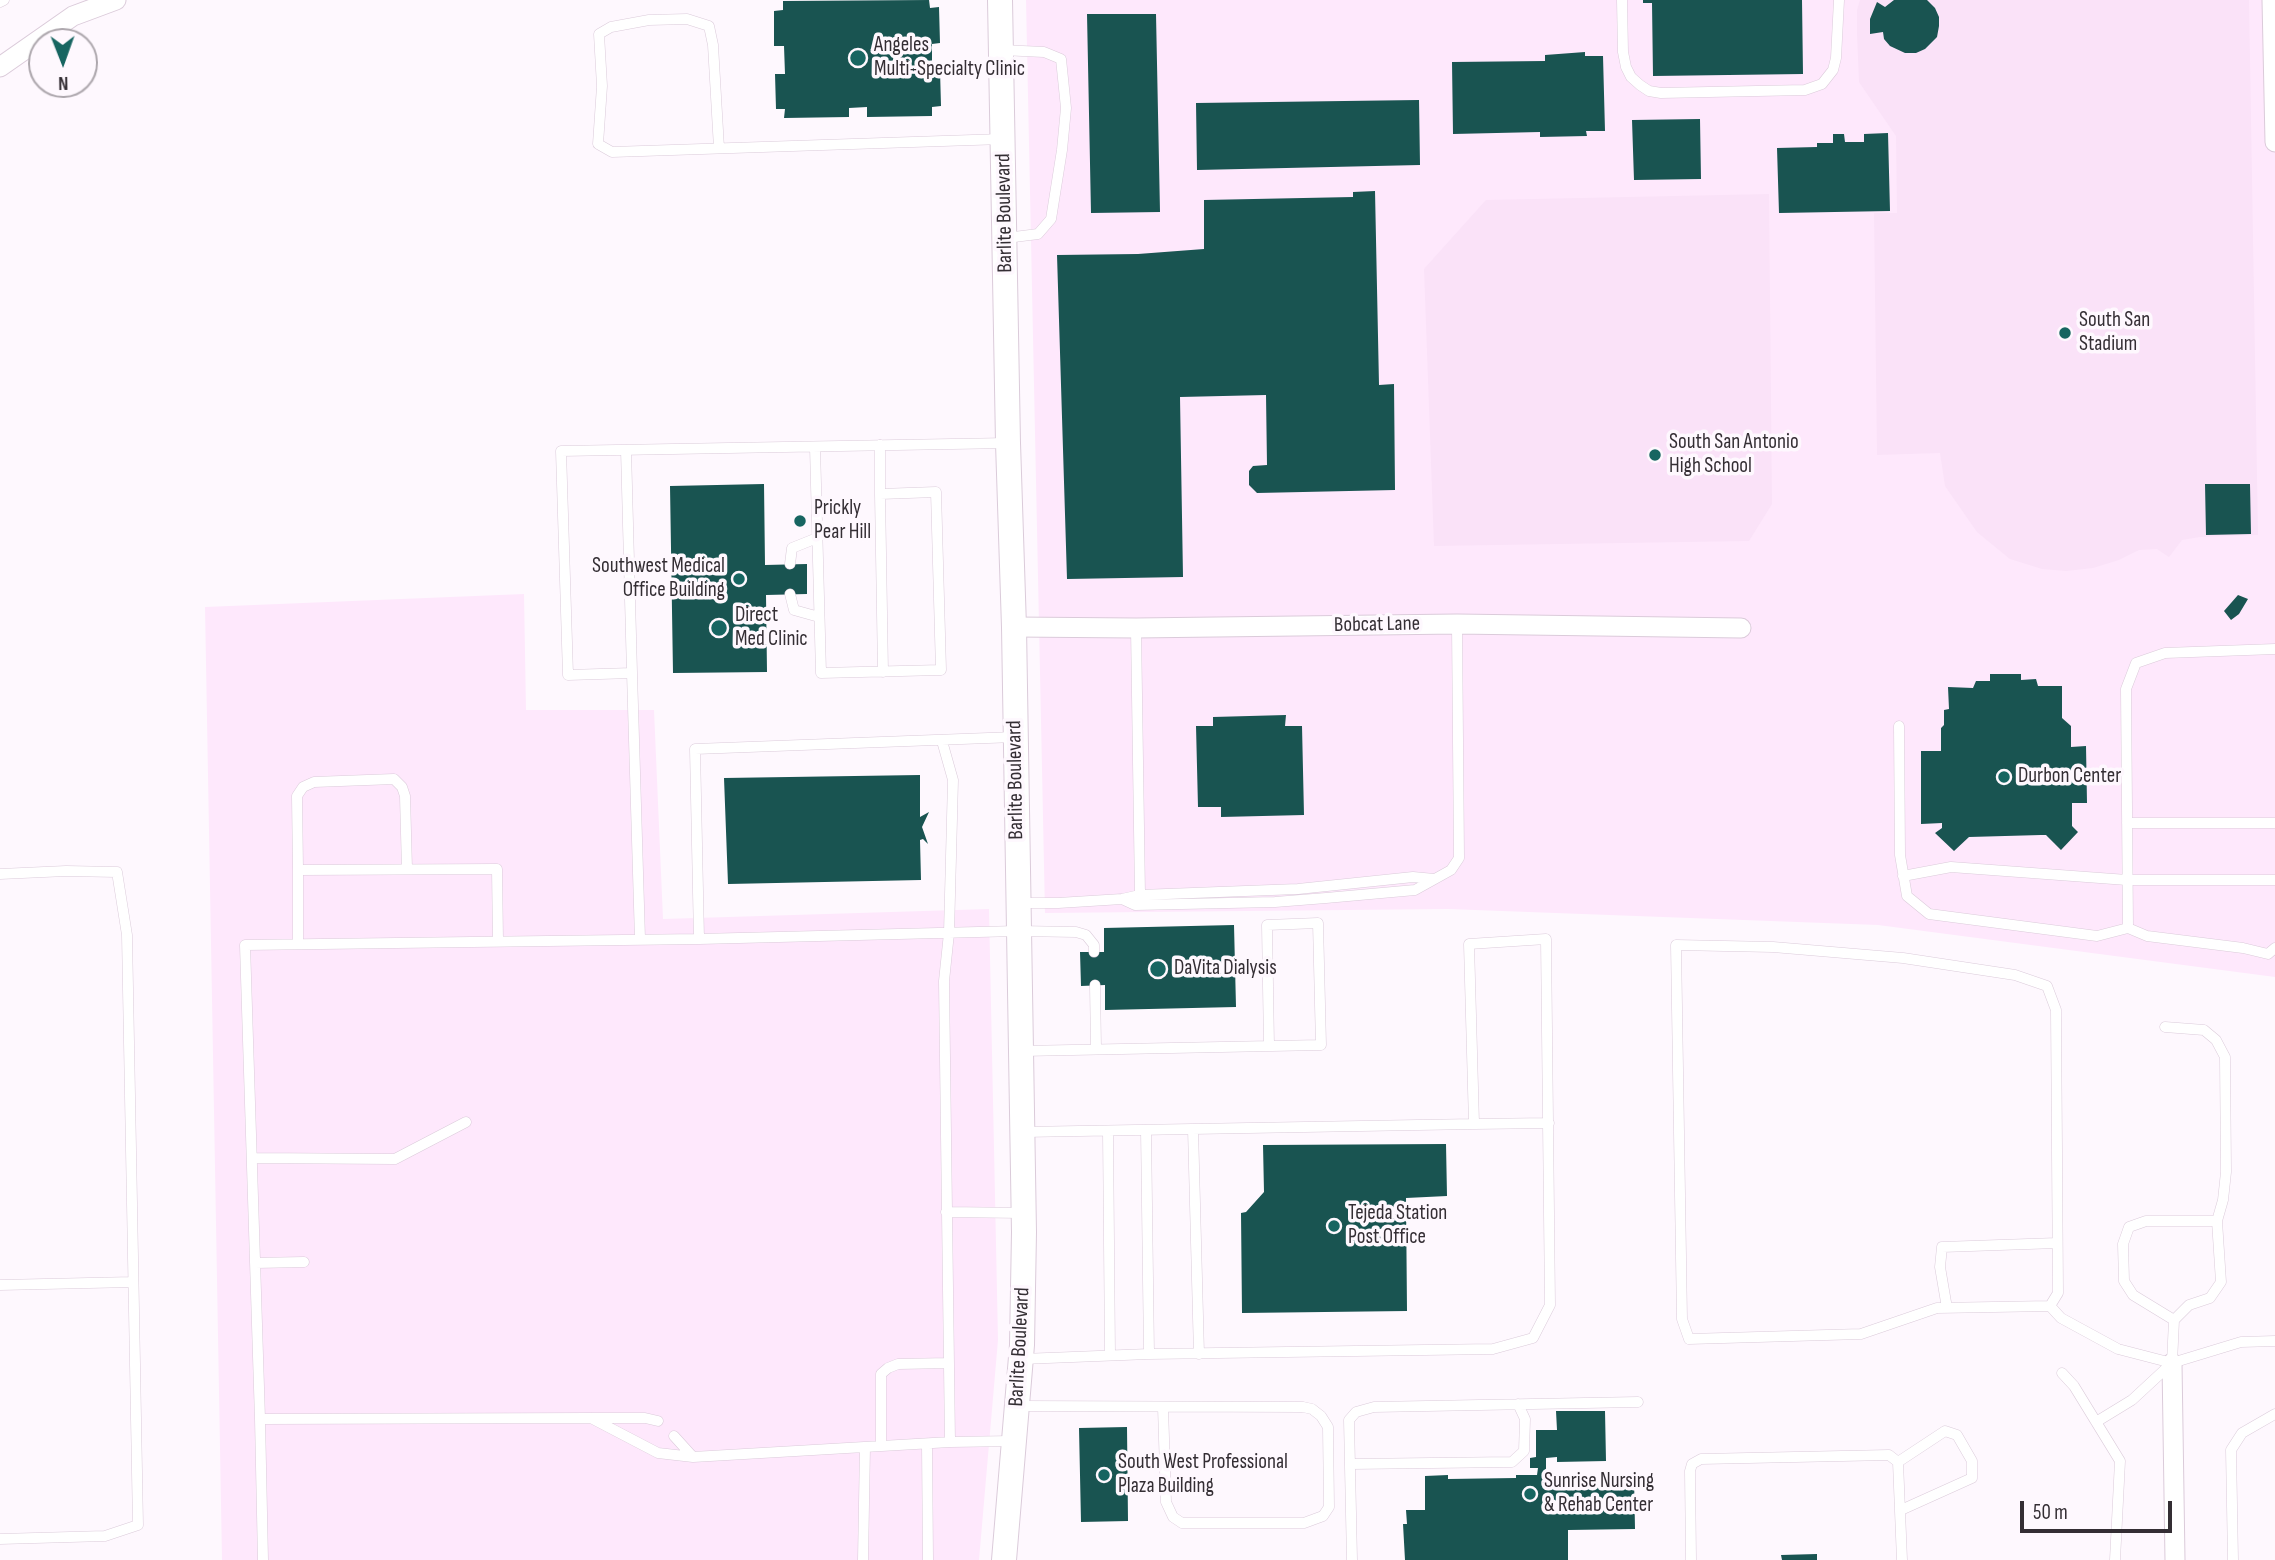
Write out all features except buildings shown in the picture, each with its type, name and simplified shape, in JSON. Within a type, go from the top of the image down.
[{"type":"street","points":[[0,67],[73,16],[116,0]]},
{"type":"street","name":"Barlite Boulevard","points":[[1000,0],[1014,627],[1023,1213],[1021,1359],[1004,1560]]},
{"type":"street","points":[[2272,0],[2275,142]]},
{"type":"street","name":"Bobcat Lane","points":[[1014,627],[1457,624],[1741,628]]},
{"type":"street","points":[[2172,1363],[2175,1560]]},
{"type":"lane","points":[[1622,0],[1623,52],[1626,67],[1631,77],[1640,85],[1649,91],[1661,93],[1805,90],[1822,84],[1833,70],[1836,58],[1839,0]]},
{"type":"lane","points":[[719,148],[713,45],[709,26],[687,19],[649,20],[611,27],[599,34],[602,86],[598,144],[612,152],[1004,139]]},
{"type":"lane","points":[[1001,50],[1044,52],[1061,60],[1066,108],[1051,219],[1038,234],[1005,238]]},
{"type":"lane","points":[[632,673],[568,675],[561,451],[1009,443]]},
{"type":"lane","points":[[880,445],[883,672]]},
{"type":"lane","points":[[814,447],[821,673],[941,670],[936,492],[880,494]]},
{"type":"lane","points":[[626,450],[640,939]]},
{"type":"lane","points":[[790,564],[792,548],[817,538]]},
{"type":"lane","points":[[790,594],[794,610],[819,617]]},
{"type":"lane","points":[[1122,899],[1135,905],[1275,902],[1415,890],[1451,870],[1459,858],[1457,624]]},
{"type":"lane","points":[[1136,628],[1140,895]]},
{"type":"lane","points":[[2128,928],[2126,689],[2136,663],[2165,653],[2275,649]]},
{"type":"lane","points":[[1899,726],[1900,855],[1903,876],[1907,896],[1929,914],[2097,936],[2128,928],[2147,936],[2243,948],[2268,954],[2275,948]]},
{"type":"lane","points":[[699,939],[695,749],[1016,737]]},
{"type":"lane","points":[[942,741],[953,780],[949,933],[944,981],[950,1442]]},
{"type":"lane","points":[[298,944],[297,796],[303,787],[314,782],[394,779],[402,787],[405,796],[407,869]]},
{"type":"lane","points":[[2127,823],[2275,822]]},
{"type":"lane","points":[[1903,876],[1951,867],[2127,880],[2275,880]]},
{"type":"lane","points":[[298,870],[497,869],[498,941]]},
{"type":"lane","points":[[0,874],[117,872],[127,935],[138,1525],[105,1536],[0,1539]]},
{"type":"lane","points":[[1018,903],[1298,889],[1413,877],[1434,879]]},
{"type":"lane","points":[[1021,1051],[1321,1045],[1318,923],[1267,925],[1269,1045]]},
{"type":"lane","points":[[263,1560],[245,945],[699,939],[1018,931],[1076,932],[1086,935],[1094,945],[1094,952]]},
{"type":"lane","points":[[1021,1359],[1149,1354],[1493,1349],[1533,1338],[1550,1305],[1546,939],[1469,944],[1474,1124]]},
{"type":"lane","points":[[2050,1306],[2058,1293],[2056,1010],[2047,986],[2015,975],[1903,958],[1773,947],[1676,945],[1682,1319],[1689,1339],[1861,1334],[1937,1308],[2050,1306],[2061,1318],[2118,1349],[2172,1363]]},
{"type":"lane","points":[[1095,985],[1096,1048]]},
{"type":"lane","points":[[2165,1027],[2204,1030],[2216,1041],[2225,1056],[2226,1172],[2223,1200],[2217,1221],[2221,1282],[2210,1298],[2189,1305],[2174,1320],[2172,1363]]},
{"type":"lane","points":[[252,1158],[395,1159],[466,1122]]},
{"type":"lane","points":[[1022,1132],[1549,1123]]},
{"type":"lane","points":[[1193,1129],[1199,1354]]},
{"type":"lane","points":[[1146,1130],[1149,1354]]},
{"type":"lane","points":[[1108,1131],[1110,1356]]},
{"type":"lane","points":[[946,1212],[1023,1213]]},
{"type":"lane","points":[[2174,1320],[2133,1295],[2124,1281],[2123,1244],[2129,1227],[2146,1221],[2217,1221]]},
{"type":"lane","points":[[1947,1308],[1940,1267],[1942,1247],[2057,1243]]},
{"type":"lane","points":[[255,1263],[304,1262]]},
{"type":"lane","points":[[0,1284],[133,1282]]},
{"type":"lane","points":[[2096,1422],[2132,1400],[2172,1363],[2241,1342],[2275,1341]]},
{"type":"lane","points":[[881,1446],[881,1374],[898,1364],[948,1363]]},
{"type":"lane","points":[[2062,1373],[2074,1386],[2119,1461],[2115,1560]]},
{"type":"lane","points":[[1352,1560],[1349,1420],[1356,1412],[1374,1407],[1638,1402]]},
{"type":"lane","points":[[1351,1464],[1511,1462],[1524,1451],[1525,1419],[1518,1404]]},
{"type":"lane","points":[[1017,1406],[1303,1407],[1312,1409],[1328,1427],[1329,1507],[1323,1516],[1304,1523],[1182,1523],[1173,1517],[1166,1502],[1163,1407]]},
{"type":"lane","points":[[2233,1560],[2231,1450],[2242,1433],[2275,1414]]},
{"type":"lane","points":[[591,1418],[658,1453],[693,1457],[950,1442],[1014,1441]]},
{"type":"lane","points":[[260,1419],[645,1418],[658,1421]]},
{"type":"lane","points":[[1898,1462],[1945,1431],[1957,1435],[1972,1461],[1972,1478],[1901,1510]]},
{"type":"lane","points":[[674,1436],[693,1457]]},
{"type":"lane","points":[[927,1444],[928,1560]]},
{"type":"lane","points":[[863,1560],[865,1447]]},
{"type":"lane","points":[[1691,1560],[1690,1471],[1692,1464],[1701,1459],[1889,1455],[1898,1462],[1902,1560]]},
{"type":"shaded area","name":"South San Antonio High School","points":[[1026,0],[2275,0],[2275,977],[1878,925],[1448,909],[1045,913]]},
{"type":"shaded area","name":"South San Stadium","points":[[1860,0],[2249,0],[2258,535],[2182,540],[2169,557],[2157,549],[2139,550],[2093,568],[2066,571],[2042,569],[2010,559],[1977,532],[1945,486],[1940,453],[1877,455],[1874,213],[1897,213],[1896,136],[1859,82],[1857,10]]},
{"type":"shaded area","points":[[1769,194],[1772,504],[1749,541],[1434,546],[1424,269],[1486,200]]},
{"type":"shaded area","points":[[524,594],[526,710],[654,710],[663,919],[989,909],[998,1340],[979,1560],[222,1560],[205,607]]},
{"type":"place","name":"Angeles Multi-Specialty Clinic","points":[[858,58]]},
{"type":"place","name":"South San Stadium","points":[[2065,333]]},
{"type":"place","name":"South San Antonio High School","points":[[1655,455]]},
{"type":"place","name":"Prickly Pear Hill","points":[[800,521]]},
{"type":"place","name":"Southwest Medical Office Building","points":[[739,579]]},
{"type":"place","name":"Direct Med Clinic","points":[[719,628]]},
{"type":"place","name":"Durbon Center","points":[[2004,777]]},
{"type":"place","name":"DaVita Dialysis","points":[[1158,969]]},
{"type":"place","name":"Tejeda Station Post Office","points":[[1334,1226]]},
{"type":"place","name":"South West Professional Plaza Building","points":[[1104,1475]]},
{"type":"place","name":"Sunrise Nursing & Rehab Center","points":[[1530,1494]]}]
